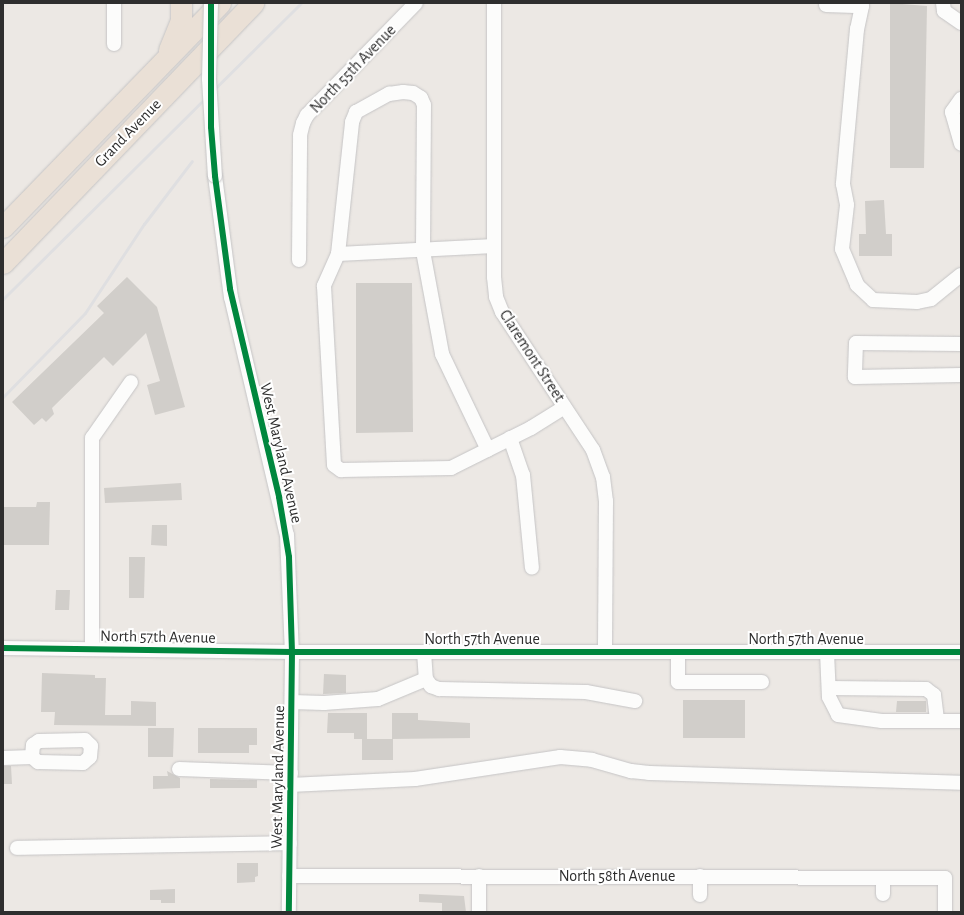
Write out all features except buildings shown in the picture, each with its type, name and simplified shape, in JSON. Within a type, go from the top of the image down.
[{"type":"highway","name":"Grand Avenue","points":[[3,227],[220,3]]},
{"type":"highway","name":"Grand Avenue","points":[[3,263],[253,3]]},
{"type":"highway","points":[[158,67],[177,34],[181,4]]},
{"type":"street","points":[[114,3],[114,44]]},
{"type":"street","name":"West Maryland Avenue","points":[[211,3],[212,134],[214,176],[230,289],[287,535],[292,652],[289,912]]},
{"type":"street","name":"North 55th Avenue","points":[[299,260],[300,135],[303,123],[308,115],[416,3]]},
{"type":"street","name":"Claremont Street","points":[[494,3],[494,246],[496,297],[502,312],[593,450],[603,477],[606,501],[605,652]]},
{"type":"street","points":[[943,3],[944,12],[961,22]]},
{"type":"street","points":[[826,5],[862,6],[856,30],[843,184],[847,206],[842,249],[858,285],[873,300],[917,302],[931,299],[961,275]]},
{"type":"street","points":[[488,450],[442,354],[423,251],[424,105],[422,98],[403,92],[389,94],[356,112],[352,122],[338,254],[324,286],[334,465],[341,470],[451,468],[488,450],[564,407]]},
{"type":"street","points":[[961,99],[952,112],[961,144]]},
{"type":"street","points":[[338,254],[423,251],[494,246]]},
{"type":"street","points":[[961,344],[856,342],[855,377],[961,375]]},
{"type":"street","points":[[92,649],[92,438],[131,382]]},
{"type":"street","points":[[510,438],[523,475],[532,568]]},
{"type":"street","name":"North 57th Avenue","points":[[3,648],[292,652],[961,652]]},
{"type":"street","points":[[424,652],[426,679],[431,686],[439,689],[586,692],[635,701]]},
{"type":"street","points":[[678,652],[678,682],[762,682]]},
{"type":"street","points":[[827,652],[829,697],[838,715],[882,721],[961,721]]},
{"type":"street","points":[[292,702],[324,703],[378,699],[426,679]]},
{"type":"street","points":[[828,688],[926,689],[934,695],[937,721]]},
{"type":"street","points":[[3,758],[32,757]]},
{"type":"street","points":[[179,769],[291,779],[415,779],[560,757],[592,760],[631,771],[649,773],[961,783]]},
{"type":"street","points":[[17,848],[290,843]]},
{"type":"street","name":"North 58th Avenue","points":[[289,876],[700,876],[945,878],[945,912]]},
{"type":"street","points":[[479,876],[479,912]]},
{"type":"street","points":[[700,876],[700,895]]},
{"type":"street","points":[[883,878],[883,894]]},
{"type":"railway","points":[[3,299],[301,3]]},
{"type":"railway","points":[[3,397],[85,313],[144,224],[192,161]]},
{"type":"cycle path","points":[[211,3],[211,127],[215,176],[230,289],[279,497],[289,557],[292,652],[289,912]]},
{"type":"cycle path","points":[[3,648],[292,652],[961,652]]}]
